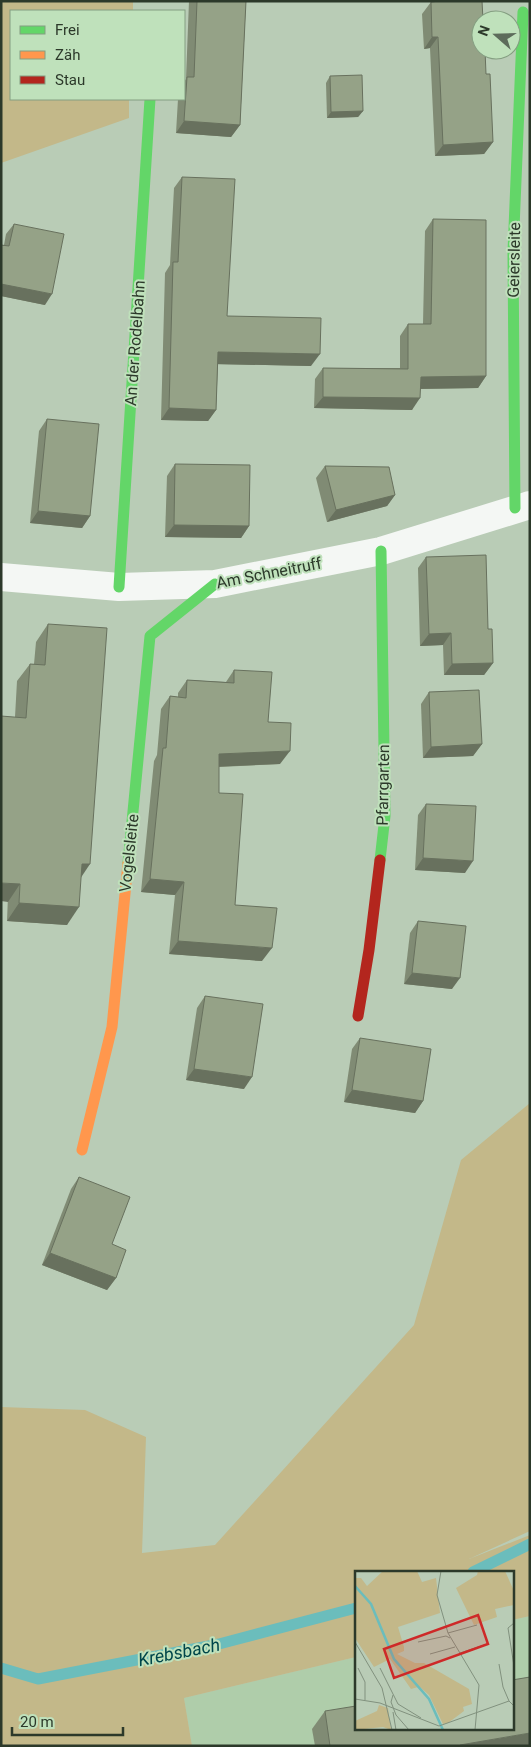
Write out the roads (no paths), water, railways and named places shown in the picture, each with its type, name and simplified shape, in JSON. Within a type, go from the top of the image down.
[{"type":"street","name":"Geiersleite","points":[[523,12],[513,252],[523,507]]},
{"type":"street","name":"An der Rodelbahn","points":[[119,587],[150,100]]},
{"type":"street","name":"Am Schneitruff","points":[[1,577],[119,587],[215,584],[381,551],[523,507]]},
{"type":"street","name":"Pfarrgarten","points":[[358,1016],[369,950],[385,816],[381,551]]},
{"type":"street","name":"Vogelsleite","points":[[82,1150],[112,1027],[150,636],[215,584]]},
{"type":"waterway","name":"Krebsbach","points":[[475,1571],[530,1544]]},
{"type":"waterway","name":"Krebsbach","points":[[1,1668],[38,1679],[219,1644],[355,1608]]}]
